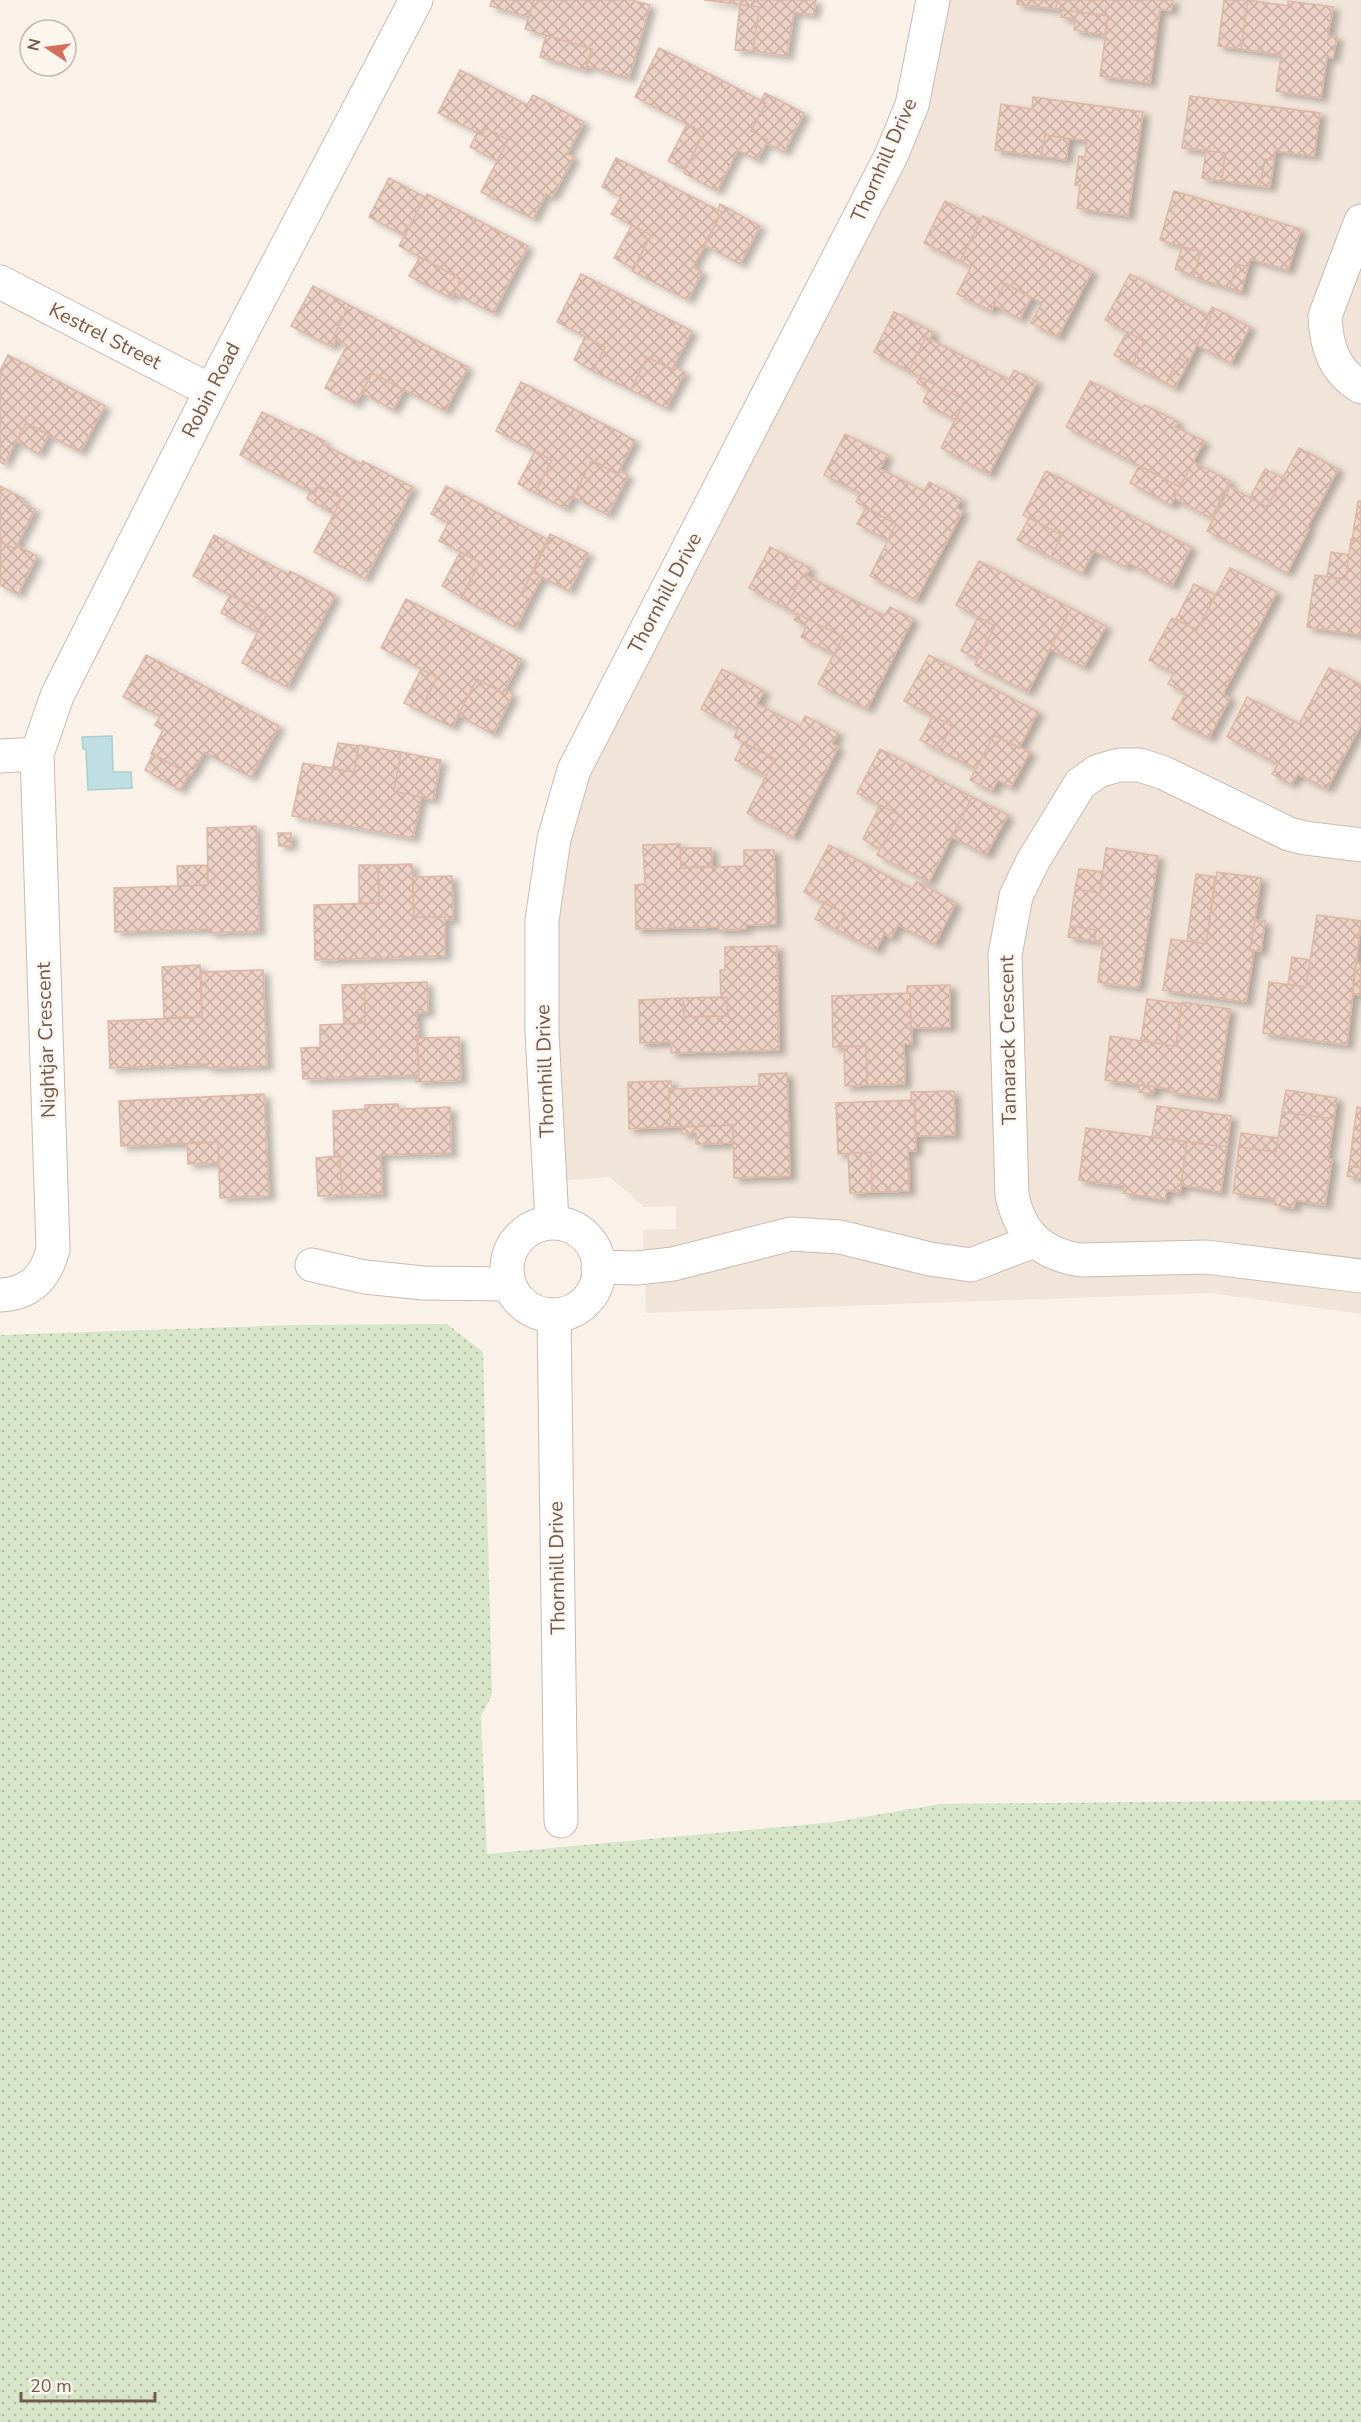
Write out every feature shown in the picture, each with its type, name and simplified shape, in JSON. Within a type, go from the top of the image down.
[{"type":"street","name":"Robin Road","points":[[37,754],[57,696],[211,391],[416,0]]},
{"type":"street","name":"Thornhill Drive","points":[[552,1222],[542,1032],[542,920],[554,840],[574,770],[891,156],[912,105],[933,0]]},
{"type":"street","points":[[1361,221],[1325,316],[1325,332],[1329,350],[1337,366],[1350,380],[1361,387]]},
{"type":"street","name":"Kestrel Street","points":[[0,282],[211,391]]},
{"type":"street","points":[[0,756],[37,754]]},
{"type":"street","name":"Nightjar Crescent","points":[[0,1295],[23,1291],[34,1284],[43,1276],[52,1249],[37,754]]},
{"type":"street","name":"Tamarack Crescent","points":[[1361,845],[1289,834],[1164,773],[1140,765],[1119,765],[1098,771],[1080,784],[1016,896],[1005,955],[1012,1194],[1015,1212],[1034,1241],[1056,1254],[1081,1260],[1206,1257],[1361,1276]]},
{"type":"street","points":[[552,1222],[568,1225],[582,1233],[592,1245],[598,1260],[598,1276],[593,1291],[583,1304],[569,1312],[554,1315],[539,1313],[516,1296],[509,1284],[506,1269],[515,1242],[538,1224],[552,1222]]},
{"type":"street","points":[[598,1267],[637,1268],[673,1264],[791,1234],[840,1237],[930,1259],[970,1265],[1034,1241]]},
{"type":"street","points":[[312,1264],[365,1277],[423,1283],[509,1284]]},
{"type":"street","name":"Thornhill Drive","points":[[554,1315],[561,1821]]},
{"type":"shaded area","points":[[936,0],[1361,0],[1361,1314],[1210,1293],[646,1313],[643,1230],[676,1229],[676,1206],[644,1207],[610,1177],[552,1181],[555,840],[849,243]]},
{"type":"green space","points":[[447,1324],[483,1352],[492,1695],[481,1716],[487,1854],[834,1822],[940,1804],[1361,1800],[1361,2422],[0,2422],[0,1335],[291,1325]]},
{"type":"water","points":[[112,736],[113,772],[131,772],[132,788],[88,790],[86,749],[83,749],[82,737]]},
{"type":"building","points":[[492,0],[534,0],[529,17],[490,6]]},
{"type":"building","points":[[534,0],[632,0],[650,5],[629,78],[587,66],[592,49],[525,29]]},
{"type":"building","points":[[704,0],[816,0],[813,15],[794,12],[787,56],[753,51],[759,7]]},
{"type":"building","points":[[1017,0],[1057,0],[1056,9],[1017,4]]},
{"type":"building","points":[[1057,0],[1173,0],[1171,11],[1160,9],[1150,83],[1100,76],[1108,16],[1056,9]]},
{"type":"building","points":[[1224,0],[1248,0],[1241,49],[1218,46]]},
{"type":"building","points":[[1248,0],[1288,6],[1288,1],[1333,7],[1328,36],[1337,37],[1333,58],[1327,57],[1321,98],[1276,91],[1281,55],[1241,49]]},
{"type":"building","points":[[740,5],[759,7],[753,51],[735,50]]},
{"type":"building","points":[[1062,10],[1108,16],[1105,35],[1074,30],[1075,19],[1061,17]]},
{"type":"building","points":[[546,35],[592,49],[585,70],[540,57]]},
{"type":"building","points":[[659,48],[766,103],[751,131],[768,140],[757,160],[738,150],[717,191],[684,173],[704,133],[635,97]]},
{"type":"building","points":[[460,70],[527,105],[533,95],[584,122],[567,154],[574,157],[552,197],[546,194],[533,219],[481,192],[508,140],[486,128],[482,135],[438,113]]},
{"type":"building","points":[[765,93],[804,113],[784,152],[766,143],[768,140],[751,131],[766,103],[761,101]]},
{"type":"building","points":[[1190,96],[1320,113],[1314,156],[1275,151],[1274,160],[1265,159],[1260,186],[1222,181],[1225,153],[1182,148]]},
{"type":"building","points":[[1033,97],[1143,112],[1128,216],[1077,208],[1080,185],[1075,185],[1079,156],[1085,157],[1087,141],[1045,135],[1041,156],[995,150],[1001,104],[1032,109]]},
{"type":"building","points":[[687,124],[704,133],[685,170],[668,161]]},
{"type":"building","points":[[486,128],[508,140],[497,161],[470,147],[477,133],[482,135]]},
{"type":"building","points":[[1045,135],[1069,139],[1066,160],[1041,156]]},
{"type":"building","points":[[1206,151],[1225,153],[1222,181],[1202,178]]},
{"type":"building","points":[[616,158],[722,212],[693,267],[702,272],[688,300],[632,271],[651,235],[611,214],[621,197],[602,187]]},
{"type":"building","points":[[1265,159],[1274,160],[1270,187],[1260,186]]},
{"type":"building","points":[[389,178],[425,197],[405,236],[369,217]]},
{"type":"building","points":[[1174,191],[1301,229],[1288,270],[1250,259],[1248,267],[1237,264],[1230,288],[1193,277],[1201,252],[1160,240]]},
{"type":"building","points":[[427,194],[528,246],[493,313],[454,293],[461,279],[399,246]]},
{"type":"building","points":[[945,201],[981,220],[960,261],[924,243]]},
{"type":"building","points":[[720,204],[760,226],[740,264],[704,245],[722,212],[718,210]]},
{"type":"building","points":[[983,216],[1092,271],[1058,337],[1031,323],[1042,303],[1005,283],[991,311],[957,294],[971,267],[960,261]]},
{"type":"building","points":[[632,225],[651,235],[634,269],[614,258]]},
{"type":"building","points":[[1182,247],[1201,252],[1194,275],[1175,269]]},
{"type":"building","points":[[420,257],[461,279],[451,298],[409,276]]},
{"type":"building","points":[[1237,264],[1248,267],[1241,292],[1230,288]]},
{"type":"building","points":[[581,274],[692,331],[672,369],[647,357],[631,390],[593,371],[605,347],[557,322]]},
{"type":"building","points":[[1130,274],[1211,317],[1188,363],[1179,358],[1166,383],[1132,365],[1144,341],[1105,320]]},
{"type":"building","points":[[1005,283],[1031,298],[1020,319],[994,305]]},
{"type":"building","points":[[313,286],[349,305],[333,338],[336,339],[332,347],[291,326]]},
{"type":"building","points":[[349,305],[468,367],[445,411],[372,373],[355,404],[325,388],[347,345],[333,338]]},
{"type":"building","points":[[1212,307],[1250,327],[1231,363],[1197,345],[1211,317],[1208,315]]},
{"type":"building","points":[[894,312],[933,332],[930,339],[926,337],[909,371],[874,352]]},
{"type":"building","points":[[1127,332],[1144,341],[1132,365],[1114,355]]},
{"type":"building","points":[[585,337],[605,347],[593,371],[574,360]]},
{"type":"building","points":[[926,337],[1009,380],[1014,370],[1037,382],[989,474],[941,448],[965,400],[909,371]]},
{"type":"building","points":[[8,355],[105,406],[80,452],[26,423],[4,464],[0,462],[0,371]]},
{"type":"building","points":[[647,357],[672,369],[674,367],[685,372],[666,408],[631,390]]},
{"type":"building","points":[[1179,358],[1188,363],[1175,388],[1166,383]]},
{"type":"building","points":[[372,373],[404,390],[393,410],[362,393]]},
{"type":"building","points":[[920,377],[965,400],[956,420],[923,402],[929,389],[917,383]]},
{"type":"building","points":[[1090,381],[1142,408],[1145,405],[1178,422],[1175,427],[1204,441],[1180,487],[1066,427]]},
{"type":"building","points":[[521,382],[635,440],[617,474],[592,460],[566,509],[535,493],[552,460],[496,431]]},
{"type":"building","points":[[262,412],[325,441],[323,444],[361,464],[363,461],[413,487],[365,579],[314,552],[342,498],[319,486],[314,494],[240,455]]},
{"type":"building","points":[[26,423],[49,434],[39,454],[16,441]]},
{"type":"building","points":[[845,434],[887,455],[880,469],[924,491],[929,482],[961,499],[956,508],[963,511],[916,600],[870,576],[896,524],[856,502],[860,493],[824,475]]},
{"type":"building","points":[[1299,448],[1338,469],[1307,528],[1309,529],[1287,573],[1207,531],[1230,487],[1267,507]]},
{"type":"building","points":[[535,451],[552,460],[535,493],[518,484]]},
{"type":"building","points":[[592,460],[617,474],[619,471],[628,475],[608,515],[573,497]]},
{"type":"building","points":[[1193,462],[1230,481],[1211,518],[1174,498]]},
{"type":"building","points":[[1139,466],[1180,487],[1171,505],[1130,483]]},
{"type":"building","points":[[1265,469],[1283,478],[1267,507],[1250,498]]},
{"type":"building","points":[[1046,471],[1191,547],[1172,586],[1127,562],[1126,567],[1094,551],[1082,573],[1051,557],[1062,535],[1023,515]]},
{"type":"building","points":[[0,486],[24,499],[22,503],[35,509],[15,549],[1,542],[0,544]]},
{"type":"building","points":[[319,486],[342,498],[334,514],[307,499],[310,492],[314,494]]},
{"type":"building","points":[[446,486],[549,540],[521,595],[530,599],[516,628],[461,598],[480,562],[439,541],[448,523],[431,514]]},
{"type":"building","points":[[1358,501],[1361,501],[1361,541],[1352,540]]},
{"type":"building","points":[[866,508],[896,524],[888,540],[857,524]]},
{"type":"building","points":[[1029,518],[1062,535],[1051,557],[1017,540]]},
{"type":"building","points":[[550,534],[588,553],[569,591],[532,572]]},
{"type":"building","points":[[214,535],[288,574],[290,571],[335,595],[287,687],[242,663],[267,614],[193,576]]},
{"type":"building","points":[[1351,539],[1361,541],[1361,635],[1307,627],[1315,575],[1346,579]]},
{"type":"building","points":[[1,542],[15,549],[16,545],[37,556],[18,594],[0,585]]},
{"type":"building","points":[[770,547],[810,568],[806,576],[803,574],[786,608],[749,588]]},
{"type":"building","points":[[460,552],[480,562],[462,597],[442,586]]},
{"type":"building","points":[[1331,552],[1349,555],[1346,579],[1327,577]]},
{"type":"building","points":[[979,561],[1071,608],[1028,692],[975,665],[995,626],[956,605]]},
{"type":"building","points":[[1230,568],[1277,592],[1223,694],[1230,698],[1209,738],[1172,719],[1186,693],[1168,684],[1174,673],[1149,660],[1172,618],[1197,630]]},
{"type":"building","points":[[532,572],[542,577],[530,599],[521,595]]},
{"type":"building","points":[[803,574],[884,616],[890,607],[913,619],[867,709],[818,684],[843,637],[786,608]]},
{"type":"building","points":[[1194,584],[1216,595],[1197,630],[1176,619]]},
{"type":"building","points":[[230,595],[267,614],[257,632],[221,613]]},
{"type":"building","points":[[406,599],[521,659],[503,693],[477,679],[452,727],[420,711],[437,677],[381,648]]},
{"type":"building","points":[[1071,608],[1106,626],[1084,667],[1050,649]]},
{"type":"building","points":[[798,614],[843,637],[834,654],[801,637],[807,626],[794,620]]},
{"type":"building","points":[[978,617],[995,626],[978,659],[961,651]]},
{"type":"building","points":[[146,655],[279,726],[251,777],[204,752],[191,775],[151,754],[163,730],[155,725],[160,716],[123,697]]},
{"type":"building","points":[[929,655],[1038,712],[1019,748],[994,735],[976,769],[939,750],[952,726],[904,701]]},
{"type":"building","points":[[1329,668],[1361,685],[1361,724],[1327,789],[1298,774],[1291,784],[1272,774],[1278,764],[1227,737],[1247,697],[1299,724]]},
{"type":"building","points":[[421,669],[437,677],[420,711],[404,703]]},
{"type":"building","points":[[722,669],[764,691],[757,704],[800,726],[805,716],[838,733],[832,744],[838,747],[793,837],[747,813],[775,759],[734,737],[738,729],[701,709]]},
{"type":"building","points":[[477,679],[503,693],[504,690],[513,694],[493,734],[458,715]]},
{"type":"building","points":[[933,716],[952,726],[939,750],[920,740]]},
{"type":"building","points":[[994,735],[1030,752],[1011,787],[998,780],[992,791],[970,780]]},
{"type":"building","points":[[338,743],[359,746],[354,772],[332,769]]},
{"type":"building","points":[[743,743],[775,759],[766,776],[735,760]]},
{"type":"building","points":[[359,745],[401,752],[394,791],[421,797],[413,838],[292,816],[303,763],[354,772]]},
{"type":"building","points":[[880,749],[972,797],[929,882],[877,855],[899,815],[857,793]]},
{"type":"building","points":[[401,752],[441,760],[433,800],[394,791]]},
{"type":"building","points":[[153,754],[189,774],[180,790],[145,770]]},
{"type":"building","points":[[972,797],[1008,815],[986,855],[952,837]]},
{"type":"building","points":[[880,805],[899,815],[880,849],[863,839]]},
{"type":"building","points":[[256,826],[259,931],[209,933],[209,929],[115,932],[114,888],[208,885],[207,828]]},
{"type":"building","points":[[278,833],[291,833],[291,846],[279,846]]},
{"type":"building","points":[[680,844],[681,868],[744,866],[744,850],[774,850],[776,924],[746,925],[746,929],[719,930],[719,927],[636,929],[635,885],[645,884],[643,845]]},
{"type":"building","points":[[829,845],[912,889],[917,881],[956,903],[935,944],[898,925],[891,938],[884,934],[876,950],[837,930],[845,914],[804,892]]},
{"type":"building","points":[[680,848],[711,848],[712,866],[681,868]]},
{"type":"building","points":[[1106,848],[1158,856],[1139,988],[1098,982],[1103,942],[1095,941],[1095,930],[1070,926],[1075,889],[1100,893]]},
{"type":"building","points":[[412,864],[414,917],[445,917],[445,956],[315,960],[314,905],[379,903],[378,865]]},
{"type":"building","points":[[207,865],[208,885],[178,886],[177,866]]},
{"type":"building","points":[[359,865],[378,865],[379,903],[359,903]]},
{"type":"building","points":[[1079,869],[1102,872],[1100,893],[1075,889]]},
{"type":"building","points":[[1217,872],[1261,878],[1250,950],[1254,950],[1246,1002],[1163,990],[1171,939],[1206,944]]},
{"type":"building","points":[[1196,874],[1215,877],[1206,944],[1187,941]]},
{"type":"building","points":[[452,876],[453,920],[445,920],[445,917],[414,917],[413,877]]},
{"type":"building","points":[[824,902],[845,914],[837,930],[815,919]]},
{"type":"building","points":[[1317,915],[1361,921],[1347,1045],[1263,1033],[1269,982],[1306,987]]},
{"type":"building","points":[[1255,920],[1265,921],[1261,951],[1250,950]]},
{"type":"building","points":[[1070,926],[1095,930],[1095,941],[1068,937]]},
{"type":"building","points":[[777,946],[779,1050],[671,1053],[671,1042],[640,1043],[639,1000],[683,998],[684,1017],[728,1016],[727,997],[721,998],[720,970],[725,970],[725,947]]},
{"type":"building","points":[[1292,957],[1310,960],[1306,987],[1288,984]]},
{"type":"building","points":[[1356,963],[1361,963],[1360,995],[1352,993]]},
{"type":"building","points":[[200,965],[202,1017],[164,1018],[162,967]]},
{"type":"building","points":[[263,970],[267,1066],[207,1068],[207,1064],[110,1068],[108,1021],[202,1017],[201,972]]},
{"type":"building","points":[[427,982],[428,1012],[417,1013],[419,1075],[303,1079],[301,1048],[320,1047],[320,1025],[365,1023],[365,984]]},
{"type":"building","points":[[365,984],[365,1023],[344,1024],[342,985]]},
{"type":"building","points":[[950,985],[950,1027],[911,1028],[910,993],[907,993],[907,986]]},
{"type":"building","points":[[910,993],[912,1044],[904,1044],[905,1084],[867,1085],[866,1046],[833,1047],[832,996]]},
{"type":"building","points":[[727,997],[728,1016],[684,1017],[683,998]]},
{"type":"building","points":[[1147,999],[1182,1004],[1176,1046],[1141,1041]]},
{"type":"building","points":[[1182,1002],[1230,1009],[1217,1099],[1170,1092],[1170,1089],[1105,1080],[1110,1036],[1176,1046]]},
{"type":"building","points":[[459,1037],[461,1080],[416,1082],[416,1075],[419,1075],[417,1038]]},
{"type":"building","points":[[844,1046],[866,1046],[867,1085],[845,1086]]},
{"type":"building","points":[[787,1073],[790,1176],[734,1178],[733,1125],[670,1127],[669,1089],[759,1086],[759,1074]]},
{"type":"building","points":[[671,1081],[672,1089],[669,1089],[670,1127],[629,1129],[628,1082]]},
{"type":"building","points":[[1139,1085],[1154,1087],[1153,1094],[1139,1092]]},
{"type":"building","points":[[1286,1090],[1337,1098],[1334,1119],[1282,1112]]},
{"type":"building","points":[[954,1091],[955,1135],[915,1136],[915,1100],[911,1100],[911,1092]]},
{"type":"building","points":[[264,1094],[269,1196],[220,1198],[218,1142],[121,1146],[119,1101]]},
{"type":"building","points":[[915,1100],[916,1151],[908,1151],[909,1191],[872,1192],[871,1152],[838,1154],[836,1103]]},
{"type":"building","points":[[398,1104],[399,1109],[450,1107],[451,1153],[381,1155],[382,1194],[342,1195],[340,1156],[334,1157],[333,1111],[365,1109],[365,1105]]},
{"type":"building","points":[[1157,1106],[1231,1116],[1227,1147],[1152,1137]]},
{"type":"building","points":[[1357,1107],[1361,1108],[1361,1130],[1354,1129]]},
{"type":"building","points":[[1282,1112],[1334,1119],[1328,1159],[1332,1159],[1325,1205],[1295,1200],[1294,1208],[1275,1205],[1275,1199],[1233,1193],[1239,1147],[1276,1152]]},
{"type":"building","points":[[733,1125],[733,1143],[696,1144],[696,1133],[682,1134],[682,1127]]},
{"type":"building","points":[[1086,1128],[1187,1142],[1180,1193],[1167,1190],[1165,1199],[1163,1199],[1123,1193],[1124,1186],[1079,1180]]},
{"type":"building","points":[[1354,1129],[1361,1130],[1361,1168],[1349,1166]]},
{"type":"building","points":[[1241,1133],[1278,1138],[1276,1152],[1239,1147]]},
{"type":"building","points":[[218,1142],[219,1163],[188,1164],[187,1143]]},
{"type":"building","points":[[1187,1142],[1227,1147],[1221,1192],[1181,1185]]},
{"type":"building","points":[[871,1152],[872,1192],[850,1193],[848,1154]]},
{"type":"building","points":[[340,1156],[342,1195],[318,1196],[316,1158]]},
{"type":"building","points":[[1349,1166],[1361,1168],[1361,1178],[1347,1176]]}]
